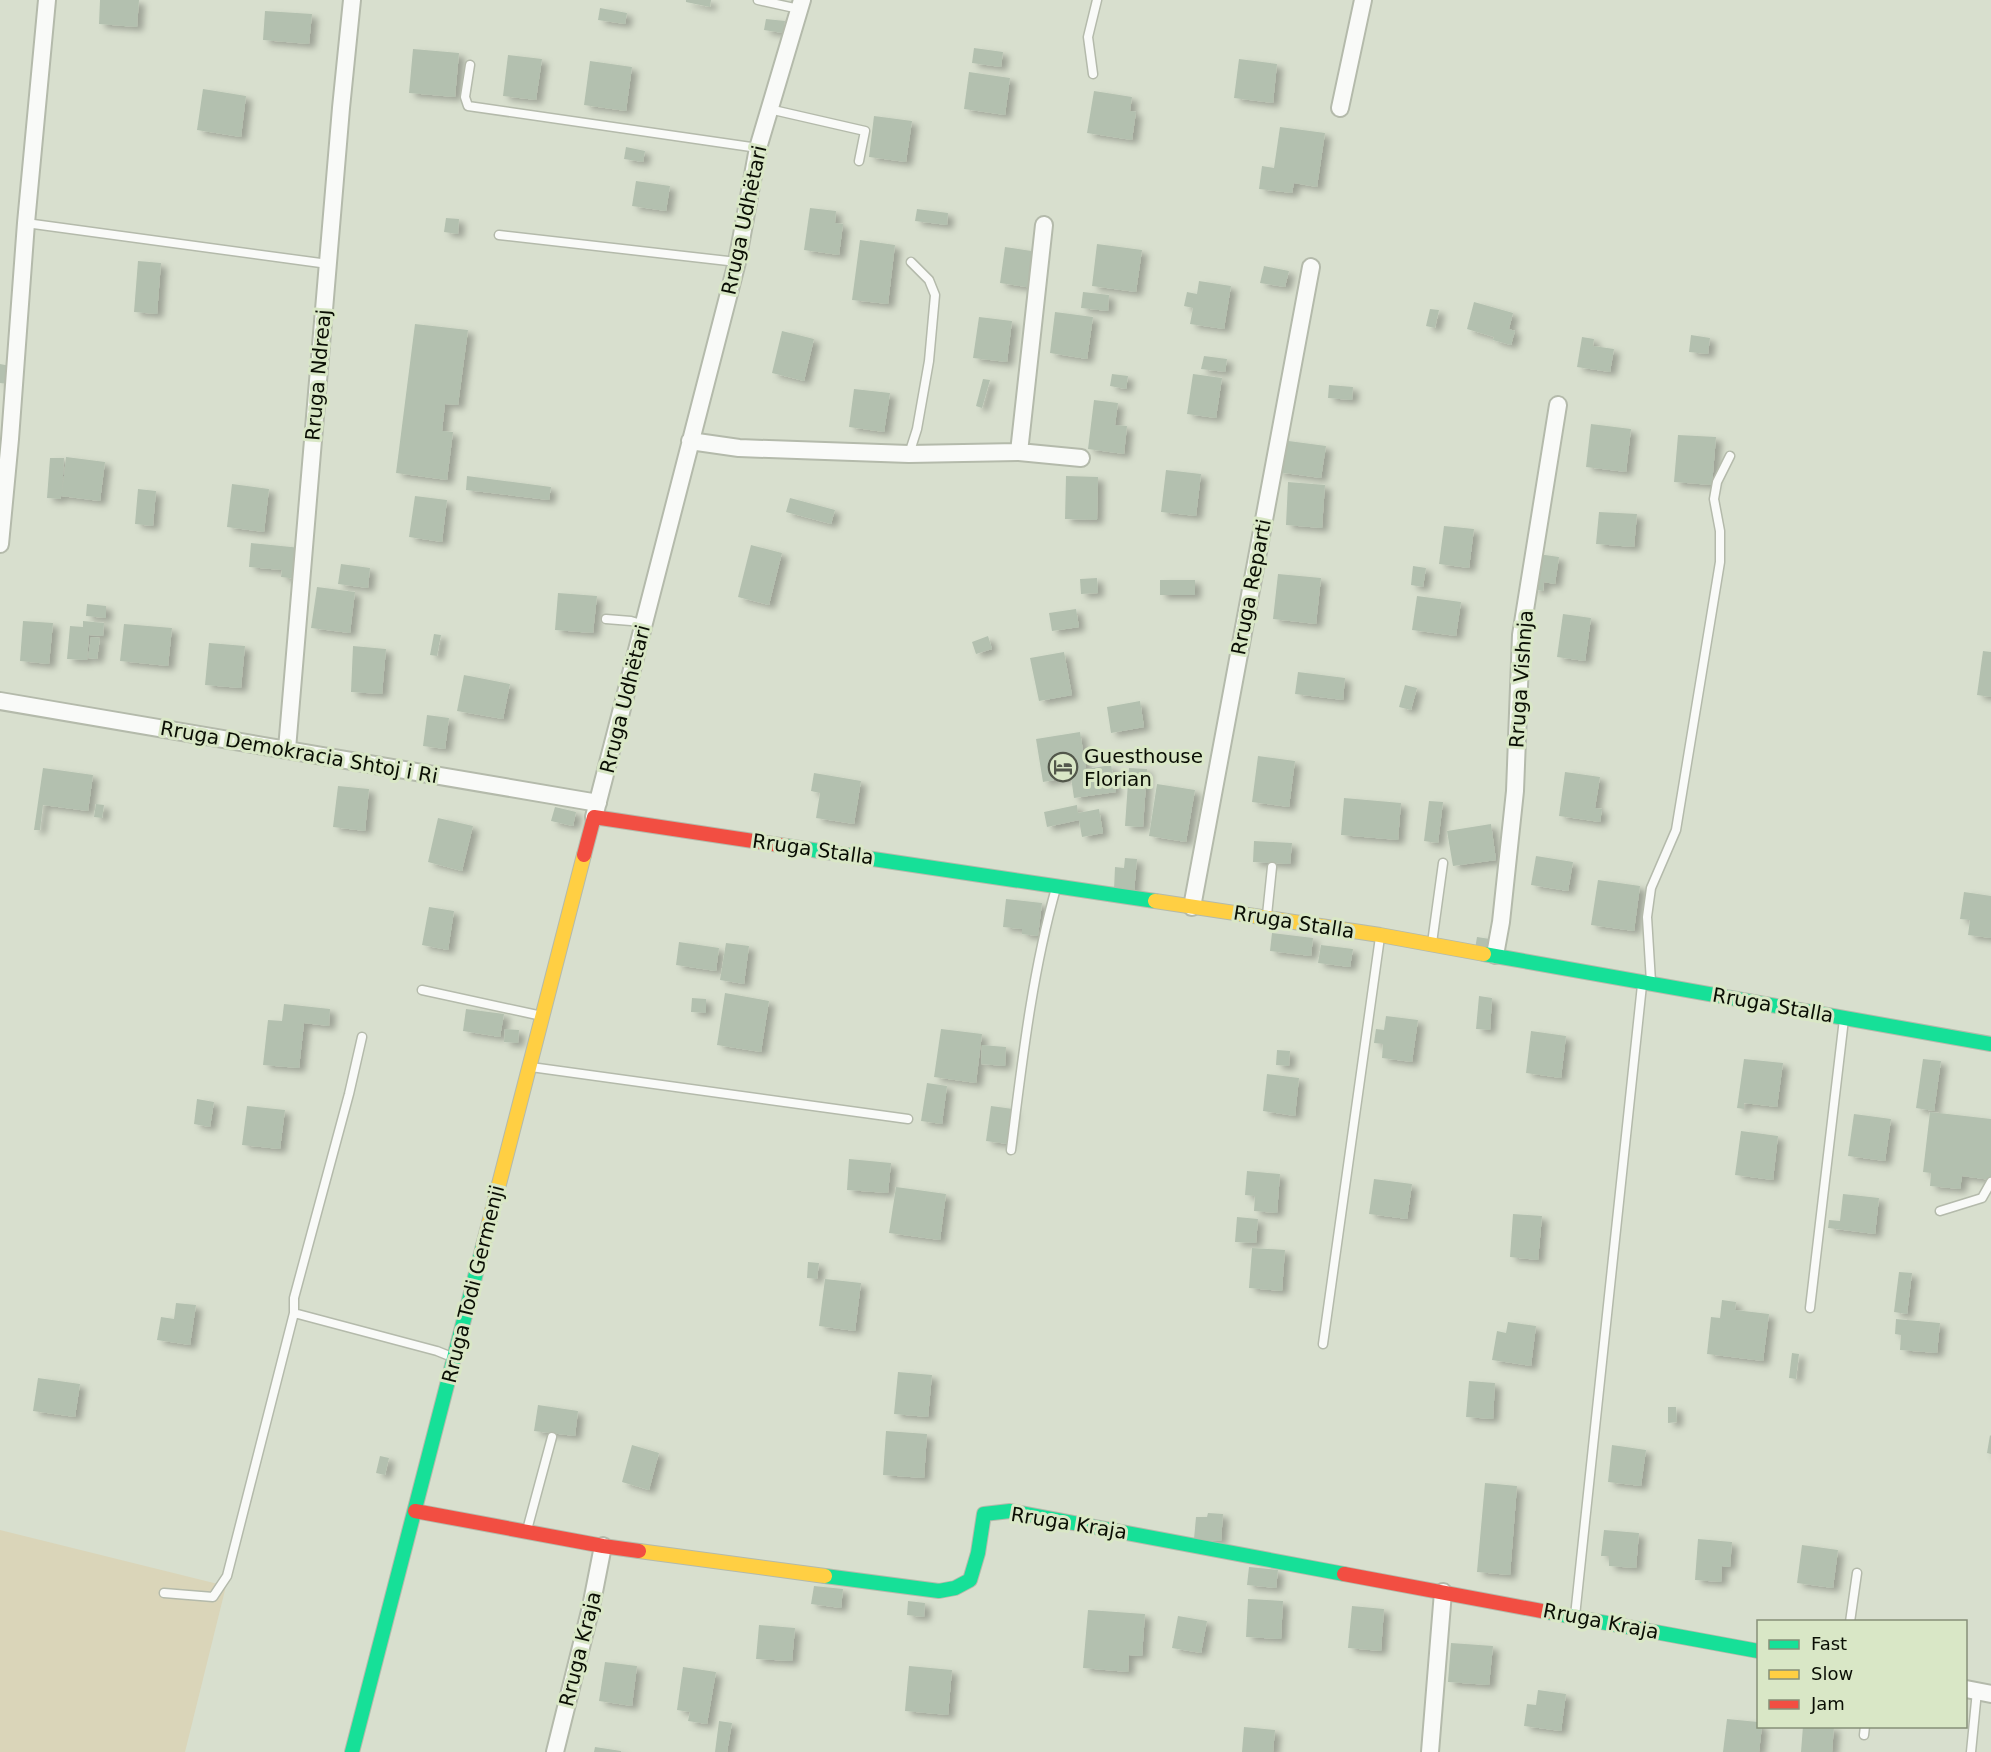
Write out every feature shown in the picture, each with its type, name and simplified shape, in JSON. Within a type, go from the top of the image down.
[{"type":"street","points":[[0,544],[47,0]]},
{"type":"street","name":"Rruga Ndreaj","points":[[287,749],[352,0]]},
{"type":"street","points":[[1340,108],[1363,0]]},
{"type":"street","name":"Rruga Udhëtari","points":[[596,810],[737,262],[758,148],[800,5]]},
{"type":"street","points":[[1019,452],[1044,225]]},
{"type":"street","name":"Rruga Reparti","points":[[1192,907],[1311,267]]},
{"type":"street","name":"Rruga Vishnja","points":[[1495,955],[1501,922],[1515,791],[1521,635],[1558,405]]},
{"type":"street","points":[[690,441],[739,448],[909,454],[1019,452],[1081,458]]},
{"type":"street","name":"Rruga Demokracia Shtoj i Ri","points":[[0,701],[287,749],[596,810]]},
{"type":"street","name":"Rruga Stalla","points":[[596,810],[1192,907],[1380,935],[1991,1044]]},
{"type":"street","name":"Rruga Todi Germenji","points":[[352,1752],[596,810]]},
{"type":"street","name":"Rruga Kraja","points":[[415,1511],[603,1546],[939,1591],[955,1588],[970,1580],[978,1553],[984,1514],[1010,1511],[1757,1651]]},
{"type":"street","name":"Rruga Kraja","points":[[555,1752],[591,1607],[603,1546]]},
{"type":"street","points":[[1430,1752],[1443,1592]]},
{"type":"lane","points":[[758,0],[800,5]]},
{"type":"lane","points":[[1093,74],[1088,37],[1097,0]]},
{"type":"lane","points":[[470,65],[465,97],[468,105],[758,148]]},
{"type":"lane","points":[[769,109],[865,131],[859,161]]},
{"type":"lane","points":[[26,224],[328,264]]},
{"type":"lane","points":[[499,235],[737,262]]},
{"type":"lane","points":[[909,454],[917,429],[929,361],[935,295],[929,280],[911,262]]},
{"type":"lane","points":[[1575,1617],[1647,983],[1647,917],[1651,888],[1676,830],[1720,562],[1720,531],[1714,499],[1717,482],[1730,456]]},
{"type":"lane","points":[[606,619],[631,621],[644,625]]},
{"type":"lane","points":[[1432,944],[1443,863]]},
{"type":"lane","points":[[1267,918],[1272,867]]},
{"type":"lane","points":[[1011,1150],[1030,1005],[1045,926],[1057,885]]},
{"type":"lane","points":[[1323,1344],[1380,935]]},
{"type":"lane","points":[[422,990],[543,1016]]},
{"type":"lane","points":[[1810,1308],[1844,1018]]},
{"type":"lane","points":[[164,1593],[213,1597],[227,1576],[294,1312],[292,1304],[349,1094],[362,1036]]},
{"type":"lane","points":[[530,1066],[908,1119]]},
{"type":"lane","points":[[1940,1211],[1982,1198],[1991,1182]]},
{"type":"lane","points":[[294,1312],[437,1351],[454,1358]]},
{"type":"lane","points":[[527,1532],[552,1437]]},
{"type":"lane","points":[[1850,1620],[1857,1573]]},
{"type":"lane","points":[[1971,1752],[1978,1692]]},
{"type":"shaded area","points":[[0,1530],[226,1586],[185,1752],[0,1752]]},
{"type":"building","points":[[100,0],[139,0],[137,27],[99,24]]},
{"type":"building","points":[[686,0],[711,0],[710,7],[686,2]]},
{"type":"building","points":[[600,8],[627,13],[625,24],[598,20]]},
{"type":"building","points":[[265,11],[312,14],[309,44],[263,40]]},
{"type":"building","points":[[766,19],[785,21],[783,33],[764,30]]},
{"type":"building","points":[[974,48],[1003,52],[1001,67],[972,63]]},
{"type":"building","points":[[413,49],[459,53],[455,97],[409,93]]},
{"type":"building","points":[[508,55],[542,59],[536,100],[503,96]]},
{"type":"building","points":[[1239,59],[1277,64],[1273,103],[1234,98]]},
{"type":"building","points":[[590,61],[632,67],[626,111],[584,105]]},
{"type":"building","points":[[969,72],[1010,78],[1005,115],[964,109]]},
{"type":"building","points":[[203,89],[246,96],[241,137],[197,130]]},
{"type":"building","points":[[1094,91],[1132,97],[1130,111],[1136,112],[1132,140],[1087,133]]},
{"type":"building","points":[[874,116],[912,121],[906,162],[869,157]]},
{"type":"building","points":[[1280,127],[1325,133],[1317,187],[1294,183],[1292,193],[1259,189],[1262,166],[1274,168]]},
{"type":"building","points":[[626,147],[645,151],[643,162],[624,159]]},
{"type":"building","points":[[636,181],[670,186],[666,211],[632,206]]},
{"type":"building","points":[[810,208],[836,211],[835,223],[843,224],[839,255],[804,250]]},
{"type":"building","points":[[917,209],[948,213],[947,225],[915,221]]},
{"type":"building","points":[[446,218],[459,219],[458,234],[444,232]]},
{"type":"building","points":[[860,240],[895,245],[888,304],[852,300]]},
{"type":"building","points":[[1097,244],[1142,250],[1136,292],[1092,286]]},
{"type":"building","points":[[1005,247],[1038,252],[1033,288],[1000,283]]},
{"type":"building","points":[[138,261],[161,263],[157,314],[134,312]]},
{"type":"building","points":[[1264,266],[1289,271],[1285,287],[1260,283]]},
{"type":"building","points":[[1199,281],[1231,286],[1224,329],[1190,324],[1193,308],[1184,306],[1187,292],[1197,294]]},
{"type":"building","points":[[1083,292],[1109,295],[1108,311],[1081,308]]},
{"type":"building","points":[[1474,302],[1513,313],[1509,329],[1515,331],[1511,345],[1467,329]]},
{"type":"building","points":[[1430,309],[1439,310],[1435,328],[1426,326]]},
{"type":"building","points":[[1055,312],[1093,317],[1087,359],[1050,353]]},
{"type":"building","points":[[979,317],[1012,321],[1007,362],[973,358]]},
{"type":"building","points":[[415,324],[468,330],[458,405],[445,404],[442,431],[453,432],[447,480],[396,473]]},
{"type":"building","points":[[782,331],[814,339],[804,381],[772,373]]},
{"type":"building","points":[[1691,335],[1710,338],[1708,354],[1689,352]]},
{"type":"building","points":[[1582,337],[1594,339],[1593,346],[1614,349],[1610,372],[1577,367]]},
{"type":"building","points":[[1204,356],[1227,359],[1225,372],[1201,369]]},
{"type":"building","points":[[0,364],[10,366],[8,384],[0,383]]},
{"type":"building","points":[[1112,374],[1128,376],[1126,389],[1110,386]]},
{"type":"building","points":[[1193,374],[1222,378],[1216,418],[1187,414]]},
{"type":"building","points":[[983,379],[990,380],[982,408],[976,406]]},
{"type":"building","points":[[1329,385],[1353,387],[1352,400],[1328,398]]},
{"type":"building","points":[[854,389],[890,393],[884,432],[849,427]]},
{"type":"building","points":[[1094,400],[1118,403],[1115,425],[1127,426],[1124,454],[1088,449]]},
{"type":"building","points":[[1591,424],[1631,429],[1626,472],[1586,467]]},
{"type":"building","points":[[1678,435],[1716,437],[1712,485],[1674,482]]},
{"type":"building","points":[[1281,440],[1326,446],[1321,478],[1277,472]]},
{"type":"building","points":[[66,457],[105,462],[100,501],[61,496],[60,499],[47,498],[50,458],[64,458],[62,494]]},
{"type":"building","points":[[1166,470],[1201,474],[1196,516],[1161,512]]},
{"type":"building","points":[[467,476],[551,487],[549,500],[466,490]]},
{"type":"building","points":[[1066,476],[1098,477],[1097,520],[1065,519]]},
{"type":"building","points":[[1288,482],[1325,485],[1322,528],[1286,525]]},
{"type":"building","points":[[232,484],[269,489],[264,532],[227,527]]},
{"type":"building","points":[[138,489],[156,491],[153,526],[135,524]]},
{"type":"building","points":[[415,496],[447,500],[442,542],[409,537]]},
{"type":"building","points":[[790,498],[835,510],[831,524],[786,512]]},
{"type":"building","points":[[1599,512],[1637,514],[1634,547],[1596,544]]},
{"type":"building","points":[[1444,526],[1474,529],[1469,568],[1439,564]]},
{"type":"building","points":[[251,543],[301,548],[298,579],[281,577],[282,570],[249,567]]},
{"type":"building","points":[[751,545],[782,553],[769,605],[738,597]]},
{"type":"building","points":[[1538,554],[1559,557],[1555,584],[1544,582],[1543,591],[1533,589]]},
{"type":"building","points":[[341,564],[370,568],[368,588],[338,584]]},
{"type":"building","points":[[1413,566],[1426,568],[1423,587],[1411,585]]},
{"type":"building","points":[[1278,574],[1321,578],[1316,624],[1273,619]]},
{"type":"building","points":[[1097,578],[1098,593],[1081,594],[1080,579]]},
{"type":"building","points":[[1160,580],[1195,580],[1195,595],[1160,595]]},
{"type":"building","points":[[317,587],[355,592],[350,633],[311,628]]},
{"type":"building","points":[[558,593],[597,596],[593,633],[555,630]]},
{"type":"building","points":[[1417,596],[1461,602],[1456,636],[1412,630]]},
{"type":"building","points":[[87,604],[106,606],[106,618],[86,616]]},
{"type":"building","points":[[1076,609],[1079,627],[1052,631],[1049,613]]},
{"type":"building","points":[[1563,614],[1591,618],[1585,661],[1557,657]]},
{"type":"building","points":[[23,621],[53,623],[49,664],[20,661]]},
{"type":"building","points":[[83,621],[104,623],[103,636],[89,635],[87,660],[67,659],[70,626],[83,627]]},
{"type":"building","points":[[124,624],[172,628],[168,666],[120,661]]},
{"type":"building","points":[[434,634],[441,635],[437,656],[430,655]]},
{"type":"building","points":[[988,636],[992,649],[976,654],[972,642]]},
{"type":"building","points":[[91,637],[100,638],[97,659],[88,658]]},
{"type":"building","points":[[209,643],[245,646],[241,688],[205,685]]},
{"type":"building","points":[[353,646],[386,649],[382,694],[351,692]]},
{"type":"building","points":[[1983,651],[1991,652],[1991,697],[1977,695]]},
{"type":"building","points":[[1064,652],[1072,695],[1039,701],[1030,658]]},
{"type":"building","points":[[1298,672],[1345,678],[1343,700],[1295,694]]},
{"type":"building","points":[[464,675],[510,684],[503,719],[457,711]]},
{"type":"building","points":[[1405,685],[1417,688],[1411,710],[1399,707]]},
{"type":"building","points":[[1140,701],[1144,727],[1111,733],[1107,707]]},
{"type":"building","points":[[427,715],[449,718],[445,749],[423,746]]},
{"type":"building","name":"Guesthouse Florian","points":[[1080,732],[1086,769],[1111,765],[1116,792],[1074,798],[1071,777],[1043,782],[1036,739]]},
{"type":"building","points":[[1258,756],[1295,761],[1289,807],[1252,802]]},
{"type":"building","points":[[43,768],[93,775],[88,811],[43,805],[40,830],[34,830]]},
{"type":"building","points":[[1129,768],[1147,769],[1143,827],[1125,826]]},
{"type":"building","points":[[1565,772],[1600,777],[1595,808],[1602,809],[1600,822],[1559,816]]},
{"type":"building","points":[[814,773],[861,781],[854,824],[816,818],[820,793],[811,791]]},
{"type":"building","points":[[1157,784],[1195,790],[1186,842],[1149,836]]},
{"type":"building","points":[[338,786],[369,789],[365,831],[333,827]]},
{"type":"building","points":[[1344,798],[1401,803],[1398,840],[1341,835]]},
{"type":"building","points":[[1429,801],[1443,802],[1438,843],[1424,841]]},
{"type":"building","points":[[96,804],[104,805],[102,818],[94,817]]},
{"type":"building","points":[[1077,805],[1078,813],[1099,809],[1103,833],[1082,837],[1079,820],[1047,827],[1044,812]]},
{"type":"building","points":[[555,807],[576,812],[573,826],[551,821]]},
{"type":"building","points":[[438,818],[473,826],[462,871],[428,862]]},
{"type":"building","points":[[1491,824],[1496,860],[1453,866],[1447,831]]},
{"type":"building","points":[[1254,841],[1292,843],[1290,864],[1253,862]]},
{"type":"building","points":[[1536,856],[1573,862],[1568,891],[1531,885]]},
{"type":"building","points":[[1125,858],[1137,859],[1134,892],[1114,890],[1115,867],[1124,868]]},
{"type":"building","points":[[1598,880],[1640,886],[1634,931],[1591,925]]},
{"type":"building","points":[[1964,892],[1991,896],[1991,938],[1968,935],[1970,920],[1960,919]]},
{"type":"building","points":[[1006,899],[1042,903],[1038,936],[1022,934],[1022,929],[1003,927]]},
{"type":"building","points":[[429,907],[454,911],[448,950],[422,945]]},
{"type":"building","points":[[1272,933],[1313,938],[1311,956],[1270,951]]},
{"type":"building","points":[[1477,937],[1490,939],[1489,951],[1475,949]]},
{"type":"building","points":[[679,942],[719,948],[716,971],[676,965]]},
{"type":"building","points":[[726,943],[749,946],[744,984],[720,980]]},
{"type":"building","points":[[1321,945],[1353,949],[1350,967],[1318,963]]},
{"type":"building","points":[[725,993],[769,1001],[761,1052],[717,1045]]},
{"type":"building","points":[[1479,996],[1492,998],[1490,1030],[1476,1029]]},
{"type":"building","points":[[692,998],[706,999],[706,1013],[691,1012]]},
{"type":"building","points":[[284,1004],[330,1009],[329,1026],[304,1023],[299,1068],[263,1065],[268,1020],[282,1021]]},
{"type":"building","points":[[466,1009],[504,1014],[500,1037],[463,1031]]},
{"type":"building","points":[[1386,1016],[1418,1020],[1412,1062],[1382,1058],[1383,1044],[1374,1043],[1376,1029],[1384,1030]]},
{"type":"building","points":[[505,1029],[519,1030],[518,1043],[504,1042]]},
{"type":"building","points":[[941,1029],[982,1034],[976,1083],[934,1077]]},
{"type":"building","points":[[1531,1031],[1566,1036],[1561,1078],[1526,1073]]},
{"type":"building","points":[[982,1045],[1006,1047],[1005,1066],[981,1064]]},
{"type":"building","points":[[1277,1050],[1290,1051],[1289,1066],[1276,1065]]},
{"type":"building","points":[[1744,1059],[1783,1063],[1777,1107],[1744,1103],[1744,1109],[1737,1108]]},
{"type":"building","points":[[1923,1059],[1941,1061],[1934,1111],[1916,1108]]},
{"type":"building","points":[[1267,1074],[1299,1078],[1295,1116],[1263,1111]]},
{"type":"building","points":[[927,1083],[947,1086],[942,1124],[921,1121]]},
{"type":"building","points":[[197,1099],[214,1102],[210,1127],[194,1124]]},
{"type":"building","points":[[247,1106],[285,1110],[280,1149],[242,1145]]},
{"type":"building","points":[[991,1106],[1013,1109],[1008,1144],[986,1141]]},
{"type":"building","points":[[1930,1112],[1991,1119],[1991,1180],[1962,1176],[1960,1189],[1930,1186],[1931,1173],[1923,1172]]},
{"type":"building","points":[[1854,1114],[1891,1119],[1885,1161],[1848,1156]]},
{"type":"building","points":[[1741,1131],[1778,1136],[1773,1180],[1735,1175]]},
{"type":"building","points":[[849,1159],[891,1163],[888,1193],[847,1190]]},
{"type":"building","points":[[1247,1171],[1280,1174],[1277,1213],[1254,1211],[1255,1196],[1245,1195]]},
{"type":"building","points":[[1374,1179],[1412,1184],[1407,1219],[1369,1214]]},
{"type":"building","points":[[896,1187],[946,1194],[940,1240],[889,1233]]},
{"type":"building","points":[[1843,1194],[1879,1198],[1875,1234],[1828,1228],[1829,1220],[1840,1221]]},
{"type":"building","points":[[1513,1214],[1542,1216],[1538,1260],[1510,1257]]},
{"type":"building","points":[[1237,1217],[1258,1219],[1256,1243],[1235,1242]]},
{"type":"building","points":[[1252,1248],[1285,1250],[1282,1291],[1249,1288]]},
{"type":"building","points":[[808,1262],[819,1263],[817,1279],[807,1278]]},
{"type":"building","points":[[1899,1272],[1912,1273],[1907,1314],[1894,1312]]},
{"type":"building","points":[[825,1279],[861,1283],[855,1331],[819,1326]]},
{"type":"building","points":[[1722,1300],[1736,1302],[1735,1310],[1769,1314],[1763,1361],[1707,1354],[1711,1317],[1720,1318]]},
{"type":"building","points":[[176,1303],[196,1305],[190,1345],[157,1340],[161,1317],[174,1319]]},
{"type":"building","points":[[1896,1319],[1940,1323],[1937,1353],[1900,1350],[1901,1335],[1895,1334]]},
{"type":"building","points":[[1508,1322],[1536,1326],[1531,1366],[1492,1360],[1497,1331],[1506,1333]]},
{"type":"building","points":[[1792,1353],[1799,1354],[1796,1379],[1789,1378]]},
{"type":"building","points":[[898,1372],[932,1375],[928,1417],[894,1414]]},
{"type":"building","points":[[38,1378],[80,1384],[75,1417],[33,1411]]},
{"type":"building","points":[[1469,1381],[1495,1383],[1493,1419],[1466,1417]]},
{"type":"building","points":[[538,1405],[578,1411],[575,1436],[534,1431]]},
{"type":"building","points":[[1668,1407],[1676,1407],[1677,1422],[1668,1423]]},
{"type":"building","points":[[886,1431],[927,1434],[924,1478],[883,1475]]},
{"type":"building","points":[[1991,1436],[1991,1454],[1987,1453]]},
{"type":"building","points":[[632,1445],[659,1453],[649,1490],[622,1482]]},
{"type":"building","points":[[1612,1445],[1646,1450],[1641,1486],[1608,1482]]},
{"type":"building","points":[[380,1456],[389,1458],[385,1475],[376,1473]]},
{"type":"building","points":[[1485,1483],[1517,1486],[1510,1575],[1477,1572]]},
{"type":"building","points":[[1208,1513],[1223,1514],[1221,1541],[1194,1539],[1196,1517],[1207,1517]]},
{"type":"building","points":[[1604,1530],[1639,1533],[1636,1568],[1609,1566],[1609,1556],[1601,1556]]},
{"type":"building","points":[[1698,1539],[1732,1542],[1730,1567],[1722,1566],[1721,1582],[1695,1580]]},
{"type":"building","points":[[1802,1545],[1838,1550],[1833,1588],[1797,1583]]},
{"type":"building","points":[[1249,1567],[1278,1570],[1276,1588],[1247,1585]]},
{"type":"building","points":[[814,1586],[843,1589],[841,1608],[811,1604]]},
{"type":"building","points":[[1248,1599],[1283,1601],[1281,1639],[1246,1637]]},
{"type":"building","points":[[908,1601],[925,1603],[924,1617],[907,1615]]},
{"type":"building","points":[[1352,1606],[1384,1609],[1381,1651],[1348,1648]]},
{"type":"building","points":[[1088,1610],[1145,1614],[1142,1656],[1129,1655],[1128,1672],[1083,1668]]},
{"type":"building","points":[[1178,1616],[1207,1621],[1201,1653],[1172,1648]]},
{"type":"building","points":[[759,1625],[795,1628],[792,1661],[756,1659]]},
{"type":"building","points":[[1451,1643],[1493,1646],[1489,1685],[1448,1682]]},
{"type":"building","points":[[605,1662],[637,1666],[632,1706],[599,1701]]},
{"type":"building","points":[[909,1666],[952,1670],[948,1715],[905,1711]]},
{"type":"building","points":[[683,1667],[716,1672],[707,1724],[688,1721],[690,1712],[677,1710]]},
{"type":"building","points":[[1538,1690],[1566,1694],[1561,1731],[1524,1726],[1527,1704],[1536,1705]]},
{"type":"building","points":[[1727,1719],[1757,1722],[1757,1728],[1762,1728],[1759,1752],[1723,1752]]},
{"type":"building","points":[[719,1721],[732,1723],[727,1752],[715,1752]]},
{"type":"building","points":[[1244,1727],[1275,1730],[1273,1752],[1242,1752]]},
{"type":"building","points":[[1803,1728],[1834,1728],[1832,1752],[1801,1752]]},
{"type":"building","points":[[595,1747],[621,1751],[621,1752],[594,1752]]},
{"type":"traffic: fast","points":[[786,846],[1155,901]]},
{"type":"traffic: fast","points":[[1484,954],[1991,1044]]},
{"type":"traffic: fast","points":[[352,1752],[483,1246]]},
{"type":"traffic: fast","points":[[825,1576],[939,1591],[955,1588],[970,1580],[978,1553],[984,1514],[1010,1511],[1344,1574]]},
{"type":"traffic: fast","points":[[1547,1612],[1757,1651]]},
{"type":"traffic: slow","points":[[483,1246],[584,855]]},
{"type":"traffic: slow","points":[[1155,901],[1380,935],[1484,954]]},
{"type":"traffic: slow","points":[[639,1551],[825,1576]]},
{"type":"traffic: jam","points":[[584,855],[594,817],[786,846]]},
{"type":"traffic: jam","points":[[415,1511],[639,1551]]},
{"type":"traffic: jam","points":[[1344,1574],[1547,1612]]},
{"type":"place","name":"Guesthouse Florian","points":[[1063,767]]}]
